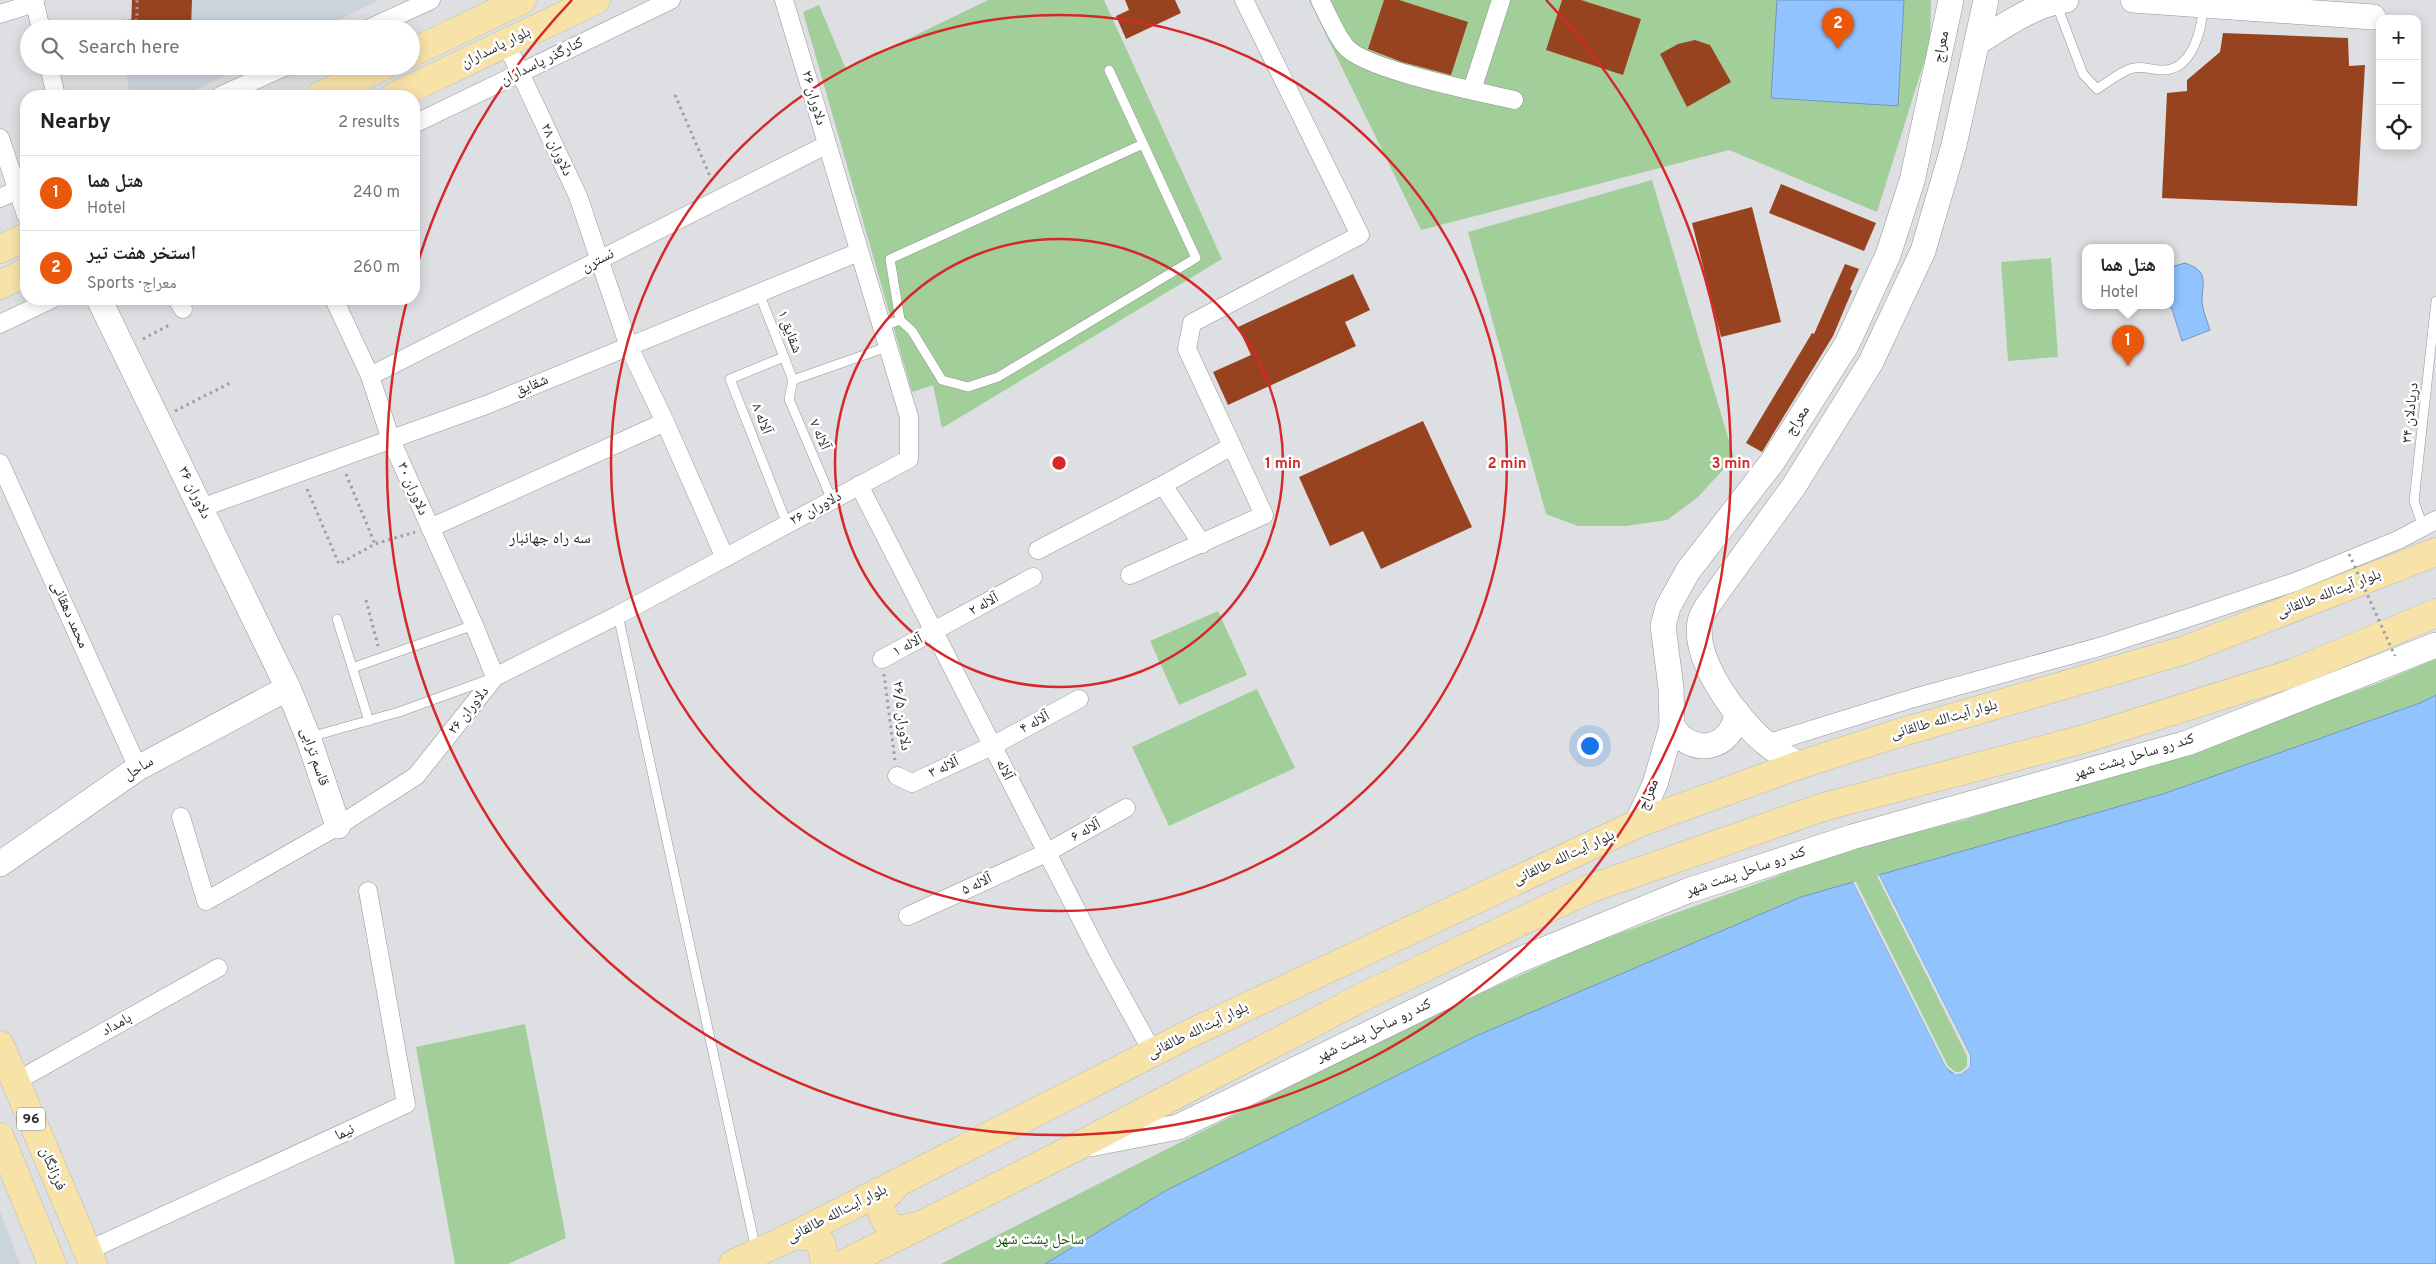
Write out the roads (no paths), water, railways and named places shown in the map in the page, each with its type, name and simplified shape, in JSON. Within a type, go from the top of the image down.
[{"type":"main road","points":[[420,49],[522,0]]},
{"type":"main road","name":"بلوار پاسداران","points":[[408,90],[596,0]]},
{"type":"main road","points":[[333,90],[364,75]]},
{"type":"main road","points":[[0,249],[20,240]]},
{"type":"main road","points":[[0,285],[20,275]]},
{"type":"main road","name":"بلوار آیت‌الله طالقانی","points":[[745,1259],[897,1184],[1153,1053],[1636,825],[1799,765],[1896,734],[2185,650],[2436,552]]},
{"type":"main road","points":[[844,1264],[1076,1147],[1363,997],[1589,889],[1823,806],[2084,739],[2293,673],[2436,613]]},
{"type":"main road","name":"فرزانگان","points":[[0,1045],[90,1258]]},
{"type":"main road","name":"96","points":[[0,1137],[52,1264]]},
{"type":"main road","points":[[897,1184],[881,1201],[881,1212],[885,1222],[896,1230],[918,1226]]},
{"type":"main road","points":[[795,1235],[811,1237],[821,1243],[825,1264]]},
{"type":"street","points":[[388,20],[431,0]]},
{"type":"street","name":"کنارگذر پاسداران","points":[[420,121],[671,0]]},
{"type":"street","name":"دلاوران ۲۶","points":[[181,817],[206,902],[338,826],[416,776],[495,677],[618,615],[908,459],[908,417],[784,0]]},
{"type":"street","points":[[1130,575],[1264,515],[1187,350],[1192,323],[1360,235],[1244,0]]},
{"type":"street","points":[[1320,0],[1347,48],[1360,58],[1375,64],[1514,100]]},
{"type":"street","points":[[1472,90],[1501,0]]},
{"type":"street","name":"معراج","points":[[1636,825],[1654,784],[1672,726],[1671,688],[1663,626],[1668,607],[1688,571],[1773,461],[1847,344],[1888,254],[1912,181],[1940,59],[1951,0]]},
{"type":"street","name":"معراج","points":[[1799,765],[1766,744],[1725,698],[1711,673],[1700,643],[1700,622],[1708,605],[1794,486],[1871,362],[1923,251],[1954,145],[1986,0]]},
{"type":"street","points":[[2133,0],[2372,16]]},
{"type":"street","points":[[1940,59],[1975,54],[2013,19],[2061,1]]},
{"type":"street","points":[[0,14],[34,2],[39,20]]},
{"type":"street","name":"دلاوران ۲۸","points":[[506,43],[578,196],[629,347],[665,422],[724,558]]},
{"type":"street","points":[[51,75],[55,90]]},
{"type":"street","points":[[233,90],[266,75]]},
{"type":"street","points":[[0,138],[20,183]]},
{"type":"street","name":"نسترن","points":[[370,376],[826,145]]},
{"type":"street","points":[[0,198],[20,189]]},
{"type":"street","name":"شقایق","points":[[200,508],[391,440],[629,347],[859,252]]},
{"type":"street","points":[[0,324],[40,305]]},
{"type":"street","name":"دلاوران ۳۶","points":[[102,305],[288,688]]},
{"type":"street","name":"دلاوران ۳۰","points":[[337,305],[370,376],[391,440],[474,625],[495,677]]},
{"type":"street","points":[[430,528],[665,422]]},
{"type":"street","points":[[1038,550],[1163,485],[1232,446]]},
{"type":"street","name":"محمد دهقانی","points":[[0,463],[138,768]]},
{"type":"street","name":"آلاله","points":[[859,485],[1102,962],[1153,1053]]},
{"type":"street","points":[[1163,485],[1202,544]]},
{"type":"street","points":[[1766,744],[1914,698],[2099,647],[2185,619],[2295,582],[2398,540],[2429,523]]},
{"type":"street","name":"آلاله ۲","points":[[934,632],[1033,577]]},
{"type":"street","name":"آلاله ۱","points":[[882,659],[934,632]]},
{"type":"street","name":"کند رو ساحل پشت شهر","points":[[1076,1147],[1178,1127],[1518,960],[1687,891],[1852,837],[2187,743],[2436,645]]},
{"type":"street","name":"ساحل","points":[[0,864],[138,768],[288,688]]},
{"type":"street","name":"قاسم ترابی","points":[[288,688],[308,737],[338,826]]},
{"type":"street","name":"آلاله ۴","points":[[992,746],[1079,699]]},
{"type":"street","points":[[1672,726],[1676,733],[1690,743],[1707,746],[1715,744],[1728,734],[1736,720],[1737,712]]},
{"type":"street","name":"آلاله ۳","points":[[897,776],[912,783],[992,746]]},
{"type":"street","name":"آلاله ۶","points":[[1046,853],[1126,808]]},
{"type":"street","name":"آلاله ۵","points":[[908,916],[1046,853]]},
{"type":"street","name":"نیما","points":[[90,1258],[406,1104],[368,891]]},
{"type":"street","name":"بامداد","points":[[15,1082],[218,968]]},
{"type":"lane","points":[[2061,1],[2083,74],[2097,89],[2134,68],[2167,70],[2180,64],[2193,49],[2198,37],[2203,5]]},
{"type":"lane","points":[[1109,70],[1196,258],[998,377],[968,387],[942,380],[912,330],[900,320],[890,260],[1143,144]]},
{"type":"lane","name":"شقایق ۱","points":[[759,293],[793,380]]},
{"type":"lane","name":"دریادلان ۳۴","points":[[2429,523],[2414,501],[2436,301]]},
{"type":"lane","points":[[881,326],[900,320]]},
{"type":"lane","points":[[793,380],[887,347]]},
{"type":"lane","name":"آلاله ۸","points":[[784,357],[730,379],[787,524]]},
{"type":"lane","name":"آلاله ۷","points":[[793,380],[789,399],[832,500]]},
{"type":"lane","points":[[618,615],[745,1259]]},
{"type":"lane","points":[[337,619],[369,721]]},
{"type":"lane","points":[[352,668],[474,625]]},
{"type":"lane","points":[[308,737],[369,721],[495,677]]},
{"type":"water","points":[[1777,0],[1904,0],[1898,106],[1771,98]]},
{"type":"water","points":[[2185,263],[2193,266],[2201,274],[2203,278],[2202,302],[2210,330],[2182,341],[2172,309],[2174,309],[2174,266]]},
{"type":"water","points":[[2436,695],[2436,1264],[1045,1264],[1167,1190],[1476,1036],[1801,897],[1853,882],[1946,1067],[1950,1072],[1961,1074],[1970,1067],[1970,1055],[1879,875],[2166,793],[2420,703]]},
{"type":"place","name":"استخر هفت تیر","points":[[1838,49]]},
{"type":"place","name":"هتل هما","points":[[2128,366]]},
{"type":"district","name":"سه راه جهانبار","points":[[550,539]]},
{"type":"park label","name":"ساحل پشت شهر","points":[[1040,1240]]}]
